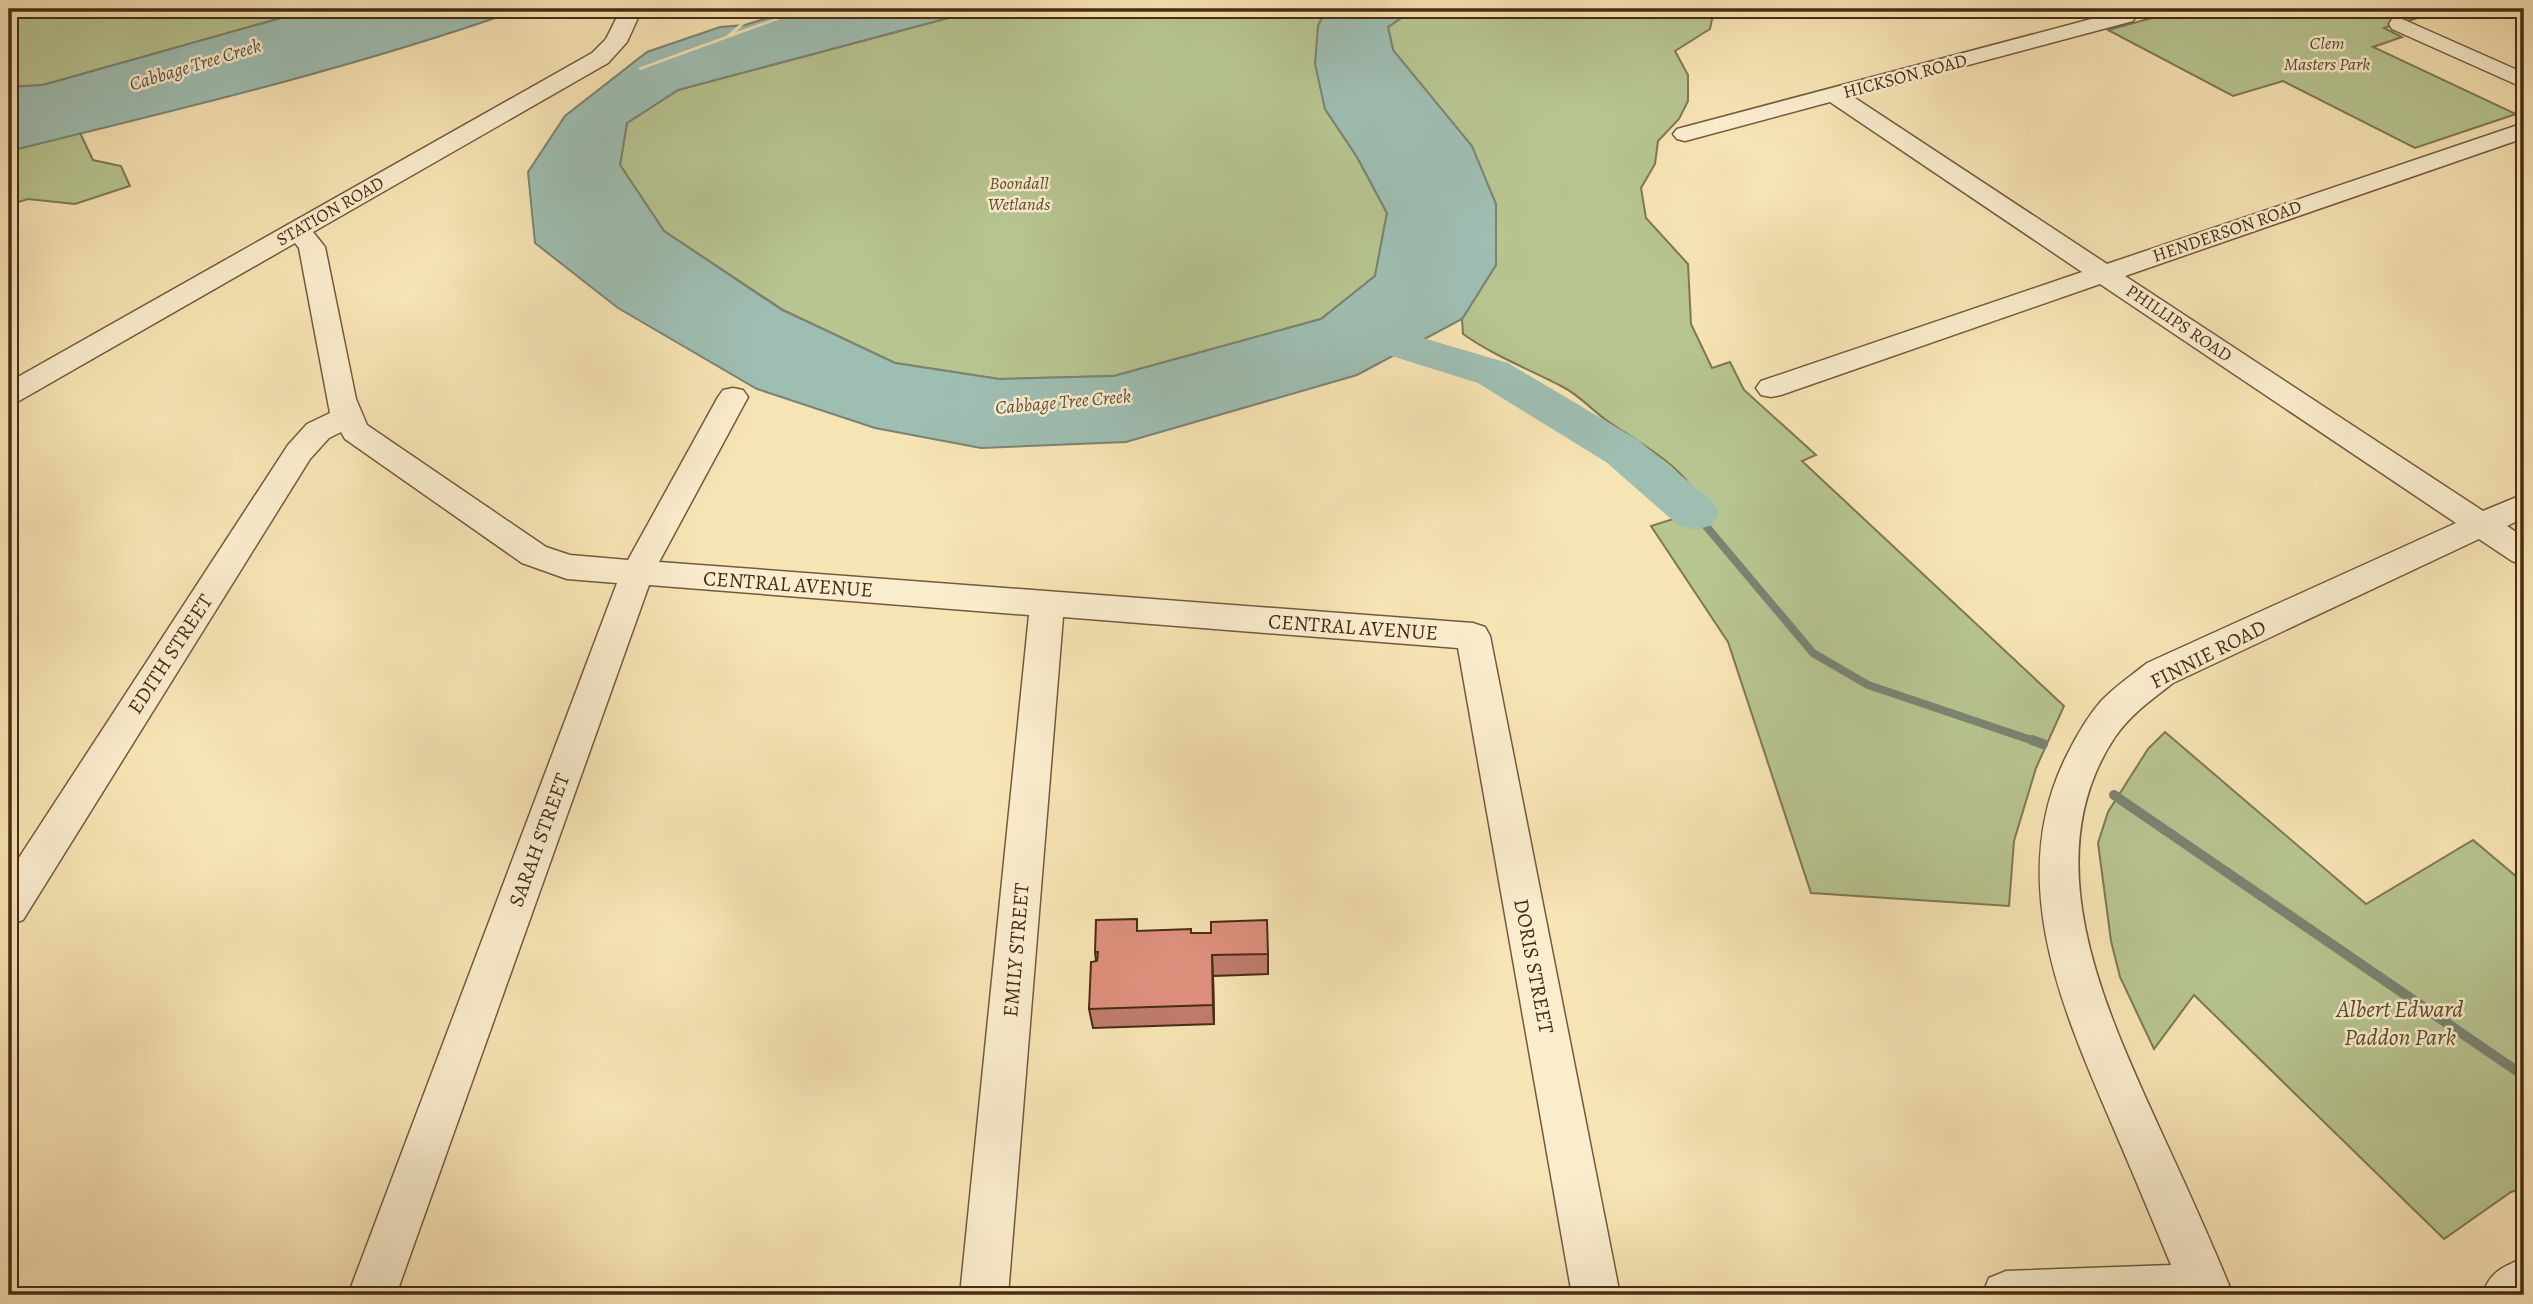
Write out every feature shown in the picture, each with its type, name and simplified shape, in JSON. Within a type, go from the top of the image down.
[{"type":"street","name":"STATION ROAD","points":[[9,394],[600,58],[616,42],[631,9]]},
{"type":"street","name":"HICKSON ROAD","points":[[1685,134],[2125,16]]},
{"type":"street","points":[[2400,24],[2524,81]]},
{"type":"street","name":"PHILLIPS ROAD","points":[[1834,95],[2524,553]]},
{"type":"street","name":"HENDERSON ROAD","points":[[1771,388],[2524,130]]},
{"type":"street","points":[[298,230],[313,247],[346,417]]},
{"type":"street","name":"SARAH STREET","points":[[372,1295],[637,573],[733,397]]},
{"type":"street","name":"CENTRAL AVENUE","points":[[346,417],[356,432],[373,445],[534,555],[567,567],[1473,636]]},
{"type":"street","name":"EDITH STREET","points":[[9,907],[299,452],[318,431],[346,417]]},
{"type":"street","name":"FINNIE ROAD","points":[[2207,1292],[2106,1060],[2066,934],[2058,869],[2060,830],[2077,774],[2108,720],[2126,699],[2160,673],[2524,505]]},
{"type":"street","name":"EMILY STREET","points":[[984,1295],[1047,604]]},
{"type":"street","name":"DORIS STREET","points":[[1473,636],[1596,1295]]},
{"type":"street","points":[[2507,1295],[2524,1282]]},
{"type":"street","points":[[2006,1295],[2207,1292]]},
{"type":"green space","points":[[9,9],[313,9],[43,85],[9,87]]},
{"type":"green space","name":"Boondall Wetlands","points":[[982,9],[1326,9],[1318,26],[1325,109],[1357,157],[1387,213],[1375,276],[1321,319],[1114,376],[999,379],[895,363],[783,310],[664,231],[620,165],[627,123],[678,90]]},
{"type":"green space","points":[[1424,9],[1726,9],[1712,19],[1710,29],[1675,51],[1688,75],[1688,101],[1679,119],[1658,141],[1655,164],[1641,188],[1646,218],[1688,264],[1691,324],[1712,368],[1730,362],[1744,390],[1816,455],[1802,461],[2064,706],[2036,768],[2014,841],[2009,906],[1811,893],[1728,642],[1651,526],[1705,509],[1697,494],[1662,458],[1606,420],[1574,394],[1463,334],[1462,319],[1496,265],[1393,50],[1388,27],[1410,12]]},
{"type":"green space","name":"Clem Masters Park","points":[[2136,9],[2448,9],[2384,28],[2402,37],[2373,47],[2516,114],[2415,148],[2283,81],[2233,96],[2108,30],[2152,18]]},
{"type":"green space","points":[[80,133],[93,160],[121,166],[130,186],[75,204],[28,199],[9,205],[9,151]]},
{"type":"green space","name":"Albert Edward Paddon Park","points":[[2165,732],[2366,904],[2473,840],[2524,883],[2524,1188],[2511,1192],[2444,1239],[2194,995],[2154,1049],[2120,977],[2111,941],[2098,843],[2108,812],[2148,749]]},
{"type":"water","name":"Cabbage Tree Creek","points":[[313,9],[521,9],[331,69],[9,151],[9,87],[43,85]]},
{"type":"water","name":"Cabbage Tree Creek","points":[[796,9],[982,9],[678,90],[627,123],[620,165],[664,231],[782,310],[895,363],[999,379],[1114,376],[1321,319],[1375,276],[1387,213],[1357,157],[1325,109],[1315,64],[1318,26],[1326,9],[1424,9],[1410,12],[1388,27],[1393,50],[1472,146],[1496,204],[1496,265],[1462,319],[1357,375],[1126,442],[981,448],[875,428],[757,389],[618,308],[535,243],[528,172],[565,116],[647,52],[720,27],[745,25]]},
{"type":"pier","points":[[808,9],[640,70],[638,68],[726,36],[740,24],[744,24],[736,32]]},
{"type":"building","points":[[1137,919],[1137,931],[1191,929],[1191,933],[1211,933],[1211,922],[1267,920],[1268,954],[1212,955],[1213,1005],[1089,1009],[1091,962],[1097,961],[1098,952],[1095,952],[1096,920]]},
{"type":"waterway","points":[[1365,334],[1493,373],[1622,451],[1695,513]]},
{"type":"waterway","points":[[1695,513],[1813,653],[1868,685],[2037,742]]},
{"type":"waterway","points":[[2032,740],[2043,744]]},
{"type":"waterway","points":[[2114,795],[2524,1076]]}]
